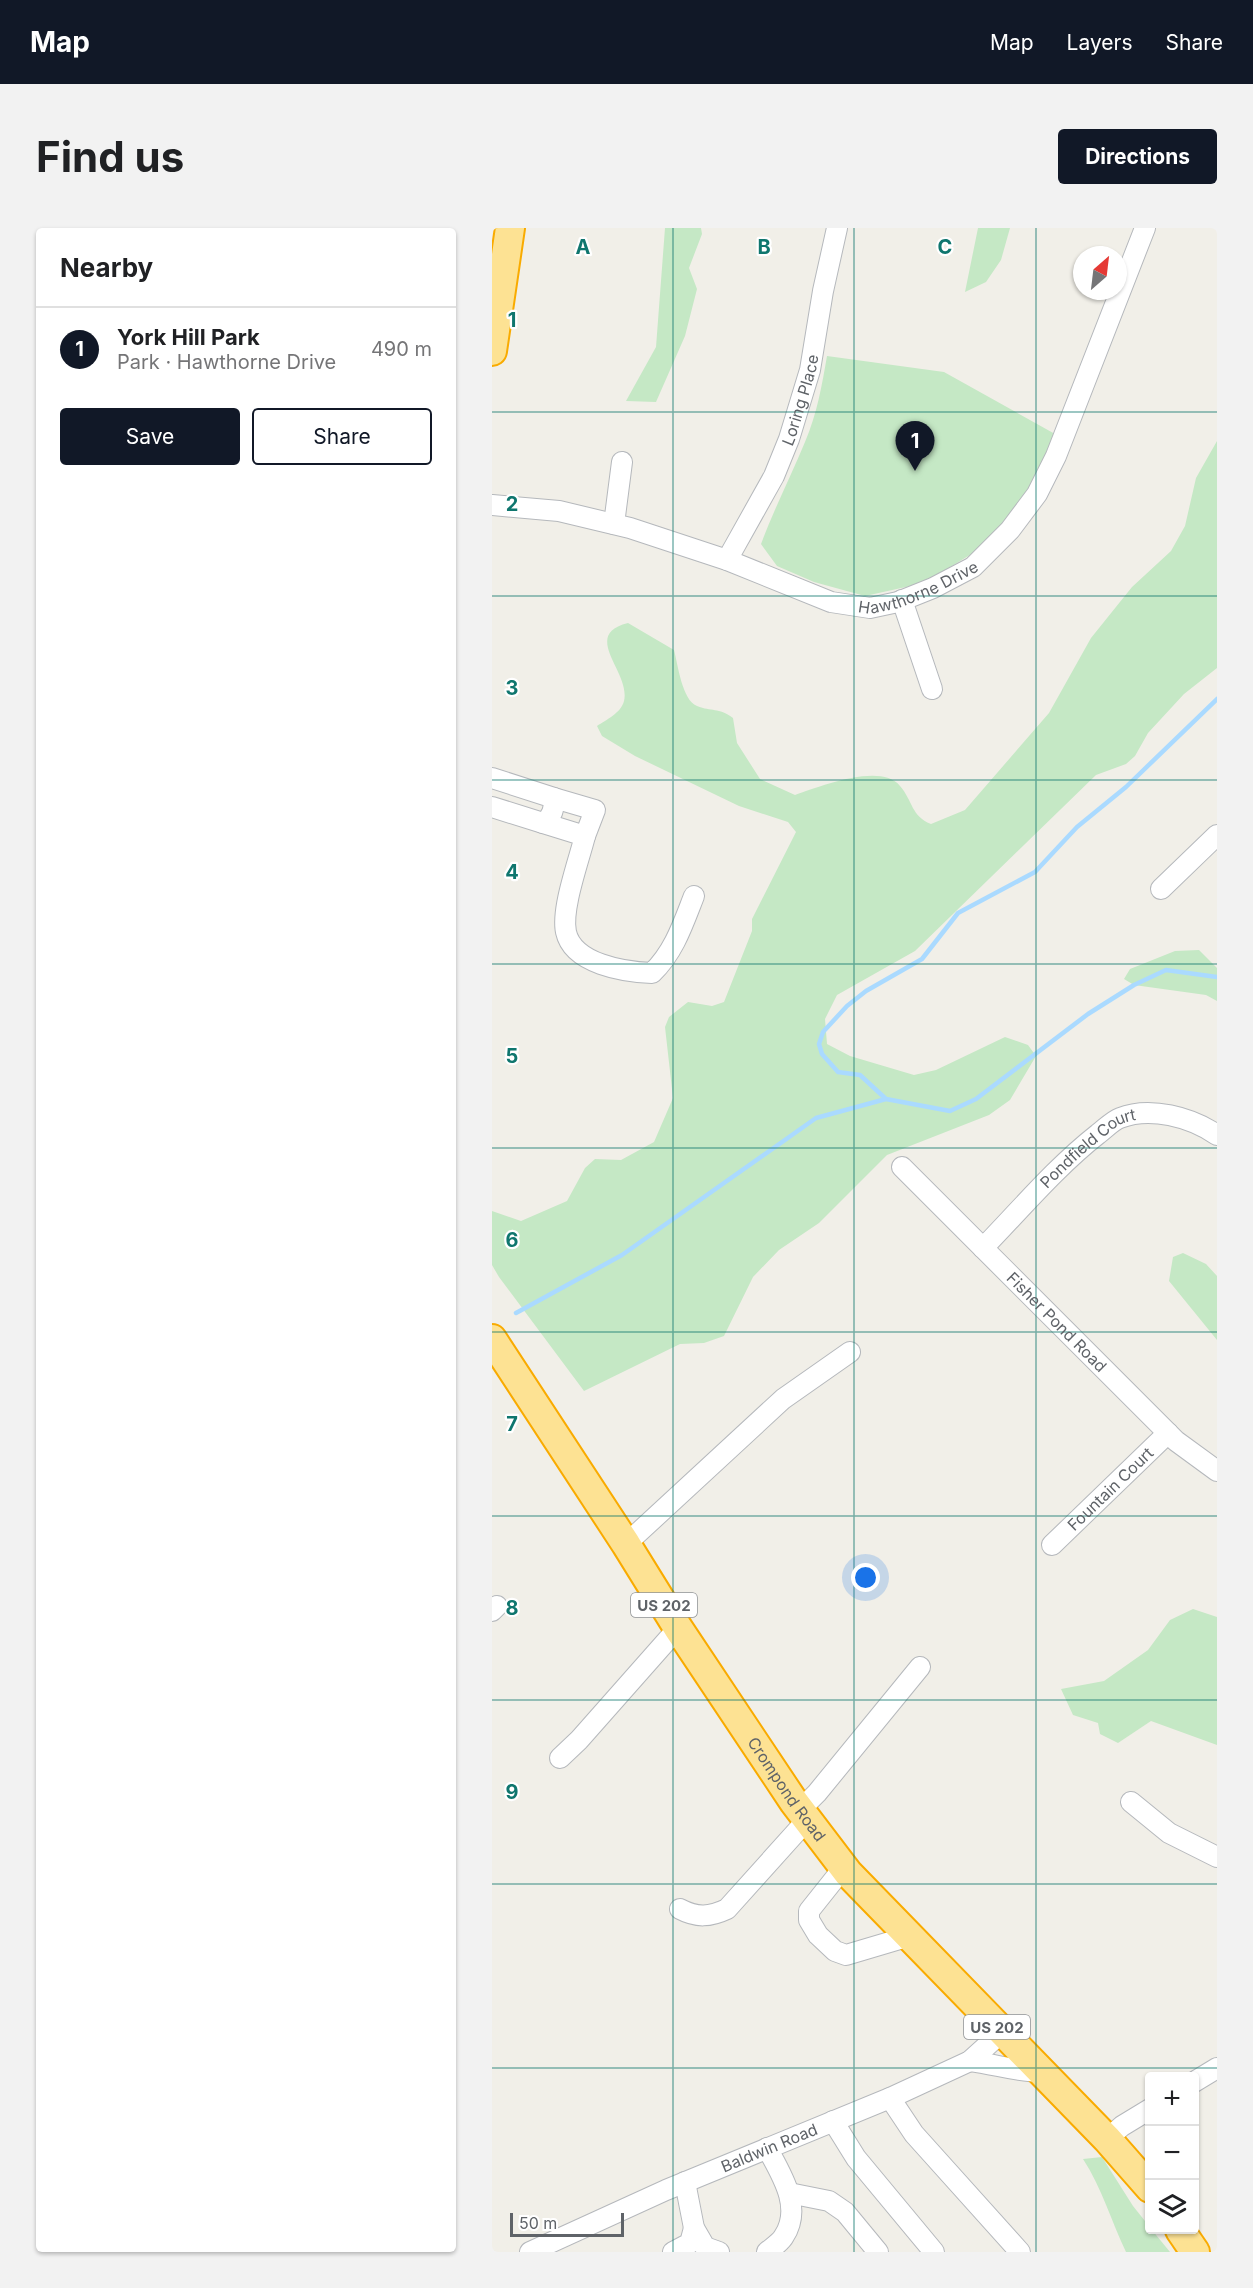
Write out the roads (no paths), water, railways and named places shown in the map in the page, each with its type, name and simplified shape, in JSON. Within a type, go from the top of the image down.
[{"type":"highway","points":[[492,351],[510,228]]},
{"type":"highway","name":"Crompond Road","points":[[492,1339],[678,1628],[804,1815],[844,1867],[1107,2139],[1145,2183]]},
{"type":"highway","points":[[1183,2234],[1195,2252]]},
{"type":"street","name":"Loring Place","points":[[727,560],[774,476],[789,439],[810,370],[823,291],[837,228]]},
{"type":"street","name":"Hawthorne Drive","points":[[492,505],[559,511],[614,524],[727,560],[831,602],[870,608],[902,600],[933,588],[973,567],[1010,530],[1036,494],[1056,456],[1145,228]]},
{"type":"street","points":[[614,524],[622,462]]},
{"type":"street","points":[[902,600],[932,689]]},
{"type":"street","points":[[492,778],[595,810],[585,837],[566,910],[566,932],[575,949],[594,961],[626,972],[652,973],[665,961],[694,896]]},
{"type":"street","points":[[543,823],[549,819],[554,807],[554,798]]},
{"type":"street","points":[[492,807],[585,837]]},
{"type":"street","points":[[1161,889],[1217,835]]},
{"type":"street","name":"Pondfield Court","points":[[983,1248],[1084,1146],[1118,1119],[1139,1113],[1167,1115],[1204,1126],[1217,1135]]},
{"type":"street","name":"Fisher Pond Road","points":[[902,1167],[1168,1433],[1217,1471]]},
{"type":"street","points":[[626,1544],[783,1399],[850,1352]]},
{"type":"street","name":"Fountain Court","points":[[1052,1545],[1168,1433]]},
{"type":"street","points":[[560,1758],[579,1740],[678,1628]]},
{"type":"street","points":[[680,1909],[692,1916],[712,1916],[727,1909],[804,1815],[817,1793],[920,1667]]},
{"type":"street","points":[[1131,1802],[1169,1833],[1217,1857]]},
{"type":"street","points":[[844,1867],[810,1911],[809,1920],[818,1935],[835,1951],[846,1955],[910,1936]]},
{"type":"street","name":"Baldwin Road","points":[[530,2252],[685,2182],[890,2098],[970,2061],[1002,2032]]},
{"type":"street","points":[[970,2061],[1005,2066],[1026,2072],[1041,2072]]},
{"type":"street","points":[[1199,2079],[1217,2068]]},
{"type":"street","points":[[890,2098],[914,2134],[1020,2252]]},
{"type":"street","points":[[1107,2139],[1145,2112]]},
{"type":"street","points":[[833,2121],[856,2158],[934,2252]]},
{"type":"street","points":[[766,2148],[789,2193],[793,2217],[784,2237],[767,2252]]},
{"type":"street","points":[[685,2182],[694,2228],[705,2247],[718,2252]]},
{"type":"street","points":[[789,2193],[829,2201],[846,2212],[878,2252]]},
{"type":"street","points":[[673,2252],[690,2243],[694,2228]]},
{"type":"waterway","points":[[886,1099],[860,1075],[838,1072],[822,1054],[819,1044],[823,1032],[847,1006],[866,991],[922,959],[958,913],[1035,872],[1077,827],[1126,787],[1217,699]]},
{"type":"waterway","points":[[516,1313],[622,1255],[816,1118],[886,1099],[950,1111],[976,1099],[1088,1014],[1134,985],[1166,970],[1217,977]]},
{"type":"place","name":"York Hill Park","points":[[915,471]]}]
